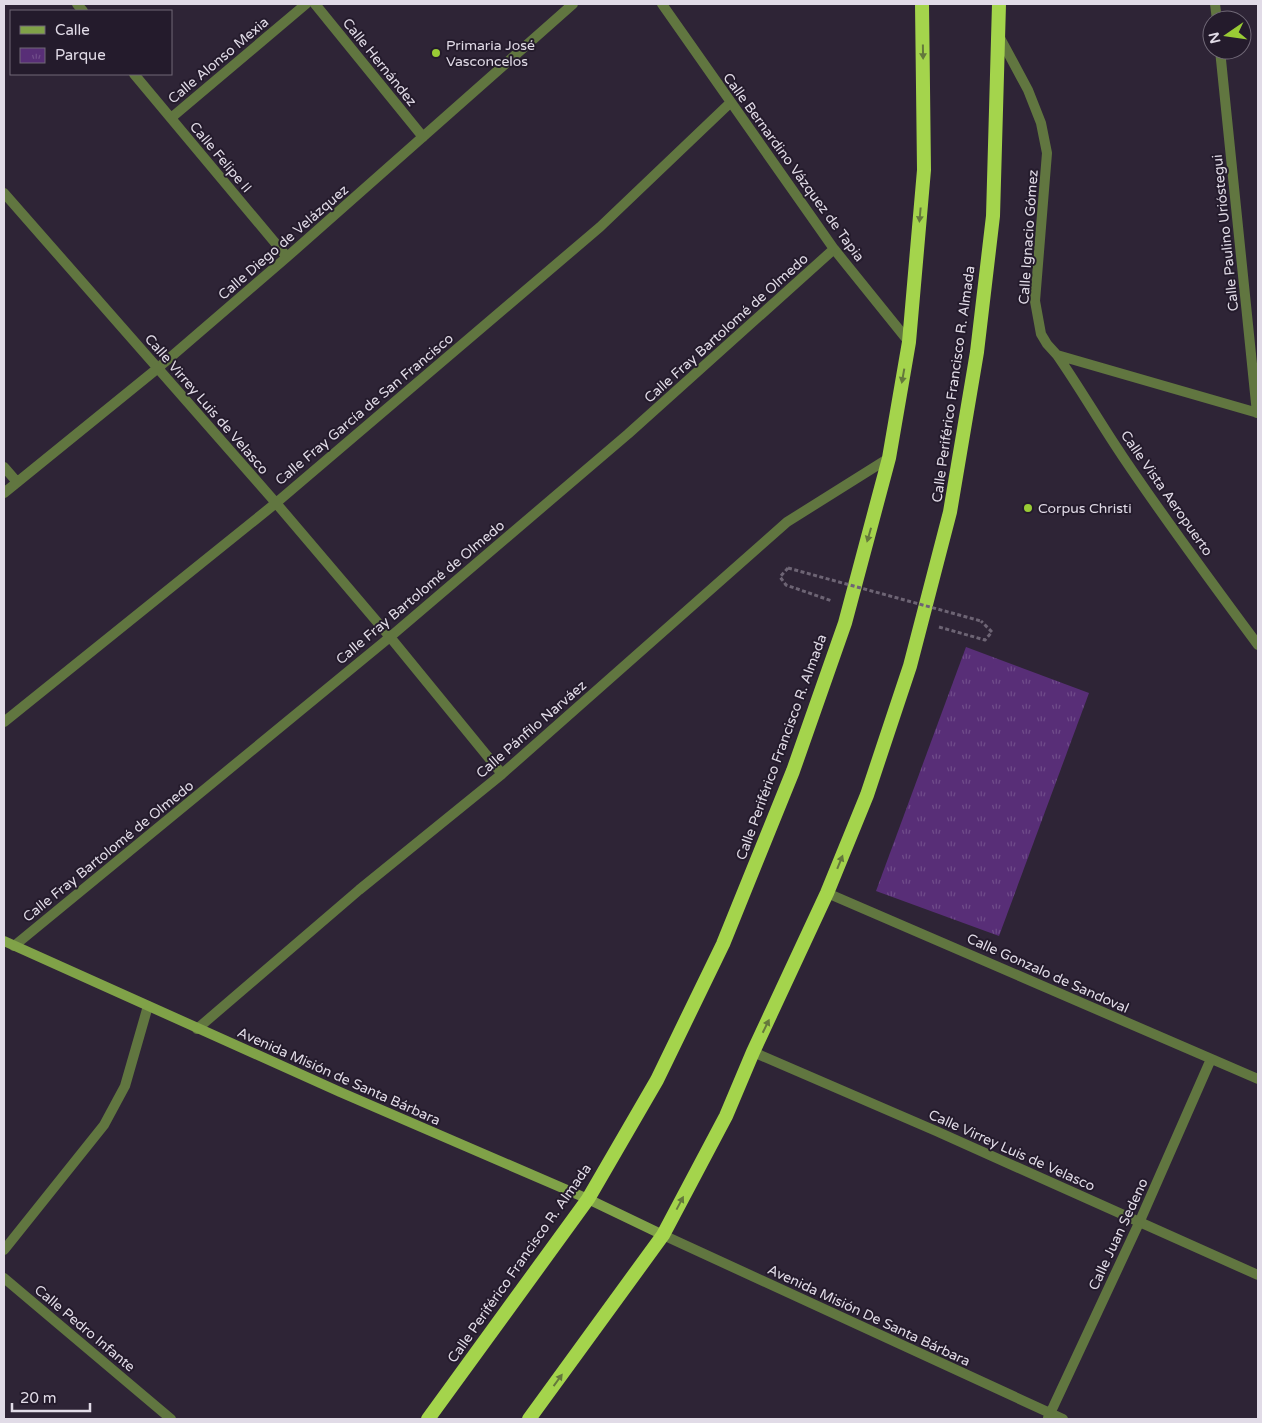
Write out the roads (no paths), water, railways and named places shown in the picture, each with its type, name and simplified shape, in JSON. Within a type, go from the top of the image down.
[{"type":"highway","name":"Calle Periférico Francisco R. Almada","points":[[428,1419],[588,1199],[656,1080],[723,944],[792,770],[849,606],[889,458],[909,342],[924,170],[922,4]]},
{"type":"highway","name":"Calle Periférico Francisco R. Almada","points":[[529,1419],[663,1235],[726,1116],[753,1052],[827,894],[867,795],[910,666],[950,512],[977,352],[993,216],[999,4]]},
{"type":"main road","name":"Avenida Misión de Santa Bárbara","points":[[4,941],[197,1029],[588,1199],[663,1235]]},
{"type":"street","name":"Calle Alonso Mexia","points":[[171,118],[306,4]]},
{"type":"street","name":"Calle Hernández","points":[[315,4],[423,137]]},
{"type":"street","name":"Calle Diego de Velázquez","points":[[4,493],[158,368],[287,257],[573,4]]},
{"type":"street","name":"Calle Bernardino Vázquez de Tapia","points":[[662,4],[834,249],[909,342]]},
{"type":"street","name":"Calle Ignacio Gómez","points":[[999,36],[1028,90],[1041,123],[1047,153],[1035,302],[1041,334],[1057,355]]},
{"type":"street","name":"Calle Paulino Urióstegui","points":[[1221,60],[1258,413]]},
{"type":"street","name":"Calle Felipe II","points":[[135,75],[287,257]]},
{"type":"street","name":"Calle Fray García de San Francisco","points":[[4,722],[276,503],[600,226],[730,103]]},
{"type":"street","name":"Calle Virrey Luis de Velasco","points":[[4,193],[276,503],[390,637],[502,774]]},
{"type":"street","name":"Calle Fray Bartolomé de Olmedo","points":[[14,946],[390,637],[628,434],[834,249]]},
{"type":"street","points":[[1057,355],[1258,413]]},
{"type":"street","name":"Calle Vista Aeropuerto","points":[[1057,355],[1183,544],[1258,644]]},
{"type":"street","name":"Calle Pánfilo Narváez","points":[[197,1029],[359,890],[502,774],[787,522],[889,458]]},
{"type":"street","points":[[4,466],[17,482]]},
{"type":"street","name":"Calle Gonzalo de Sandoval","points":[[827,894],[1258,1078]]},
{"type":"street","points":[[4,1250],[104,1125],[125,1086],[148,1006]]},
{"type":"street","name":"Calle Virrey Luis de Velasco","points":[[753,1052],[936,1131],[1258,1275]]},
{"type":"street","name":"Calle Juan Sedeno","points":[[1049,1416],[1139,1223],[1210,1059]]},
{"type":"street","name":"Avenida Misión De Santa Bárbara","points":[[663,1235],[1049,1416],[1063,1419]]},
{"type":"street","name":"Calle Pedro Infante","points":[[4,1278],[171,1419]]},
{"type":"place","name":"Primaria José Vasconcelos","points":[[436,53]]},
{"type":"place","name":"Corpus Christi","points":[[1028,508]]}]
